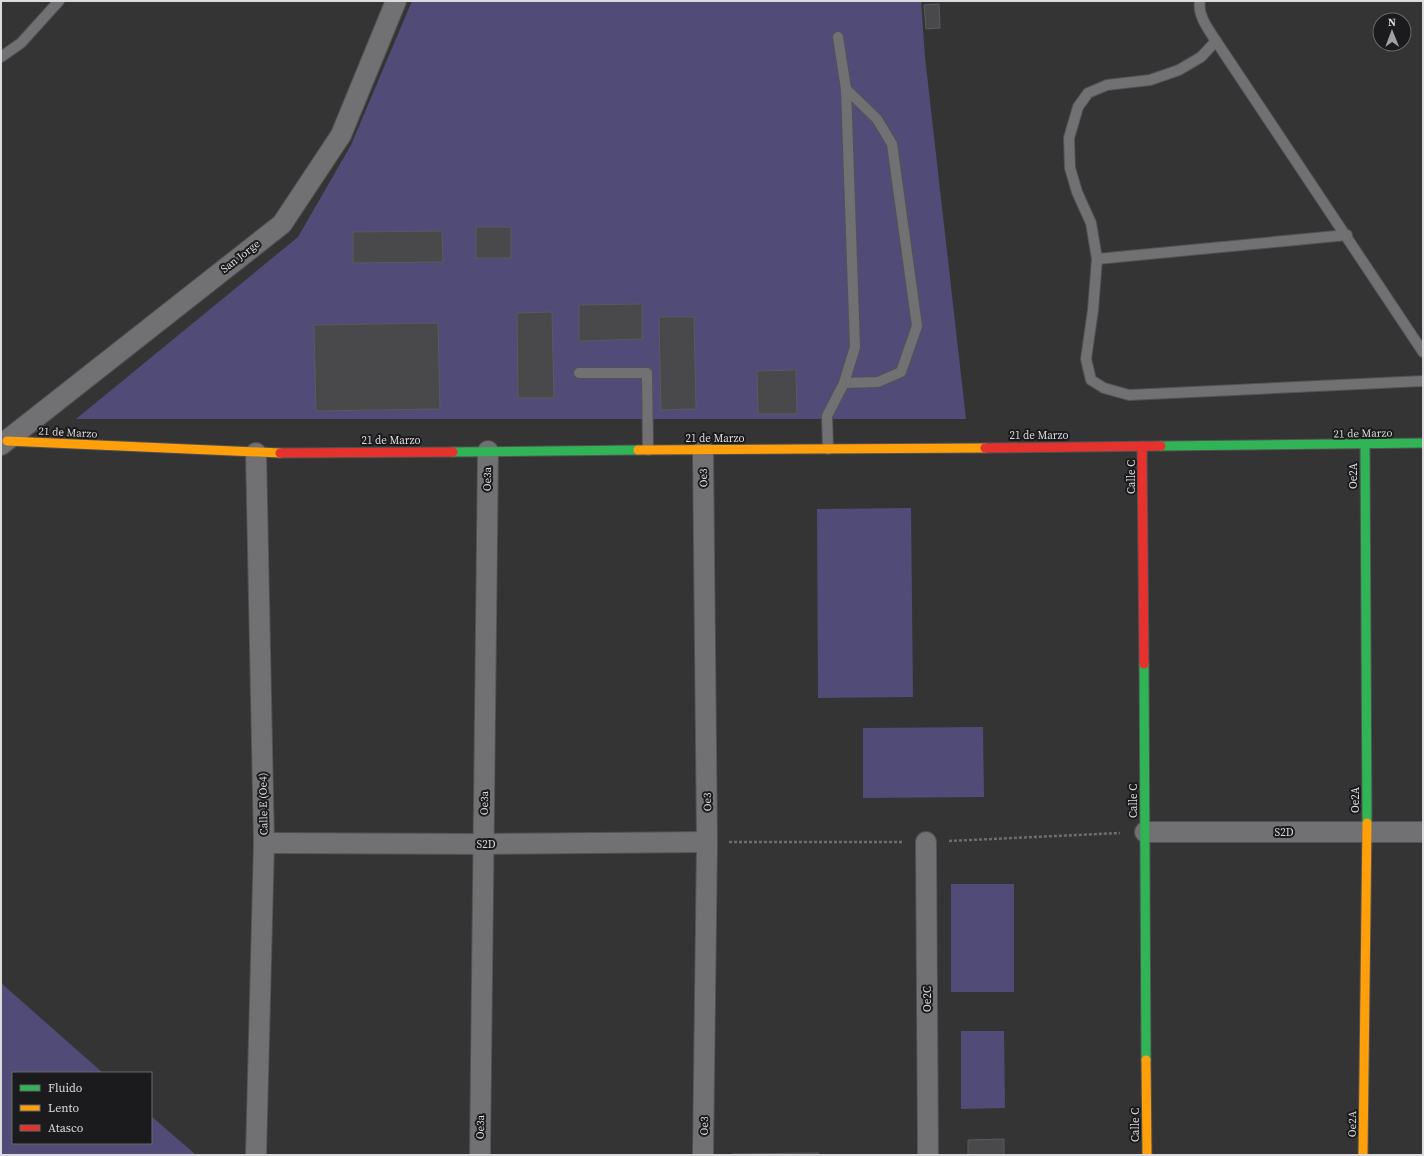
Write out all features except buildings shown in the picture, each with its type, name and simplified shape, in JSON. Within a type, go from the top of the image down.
[{"type":"street","name":"San Jorge","points":[[4,443],[282,224],[340,135],[396,1]]},
{"type":"street","name":"21 de Marzo","points":[[4,443],[256,453],[1365,445],[1423,443]]},
{"type":"street","name":"Oe2A","points":[[1363,1155],[1367,832],[1365,445]]},
{"type":"street","name":"Calle C","points":[[1142,446],[1147,1155]]},
{"type":"street","name":"Oe3","points":[[703,450],[707,842],[703,1155]]},
{"type":"street","name":"Oe3a","points":[[480,1155],[488,451]]},
{"type":"street","name":"Calle E (Oe4)","points":[[256,453],[264,843],[256,1155]]},
{"type":"street","name":"S2D","points":[[1145,832],[1423,832]]},
{"type":"street","name":"S2D","points":[[264,843],[483,844],[707,842]]},
{"type":"street","name":"Oe2C","points":[[926,842],[928,1155]]},
{"type":"lane","points":[[1,57],[21,43],[59,1]]},
{"type":"lane","points":[[1200,1],[1199,6],[1203,18],[1216,41],[1347,235],[1423,352]]},
{"type":"lane","points":[[828,449],[827,416],[844,383],[855,347],[846,90],[838,37]]},
{"type":"lane","points":[[1216,41],[1201,57],[1179,70],[1150,80],[1106,85],[1088,93],[1078,107],[1069,138],[1070,168],[1077,192],[1091,223],[1097,259],[1093,310],[1086,359],[1091,380],[1104,388],[1129,395],[1423,381]]},
{"type":"lane","points":[[844,383],[878,382],[901,372],[917,326],[892,144],[877,119],[846,90]]},
{"type":"lane","points":[[1097,259],[1347,235]]},
{"type":"lane","points":[[579,373],[647,373],[648,450]]},
{"type":"shaded area","points":[[412,1],[921,1],[925,57],[966,419],[76,419],[298,237],[351,145]]},
{"type":"shaded area","points":[[911,508],[913,697],[818,698],[817,509]]},
{"type":"shaded area","points":[[983,727],[984,797],[863,798],[863,728]]},
{"type":"shaded area","points":[[951,884],[1014,884],[1014,992],[951,992]]},
{"type":"shaded area","points":[[1,983],[102,1072],[12,1072],[12,1144],[152,1144],[152,1117],[196,1155],[1,1155]]},
{"type":"shaded area","points":[[961,1031],[1004,1031],[1005,1108],[961,1109]]},
{"type":"traffic: fast","points":[[1161,446],[1423,443]]},
{"type":"traffic: fast","points":[[1365,445],[1367,823]]},
{"type":"traffic: fast","points":[[453,452],[638,450]]},
{"type":"traffic: fast","points":[[1144,664],[1146,1060]]},
{"type":"traffic: slow","points":[[7,441],[280,453]]},
{"type":"traffic: slow","points":[[638,450],[985,448]]},
{"type":"traffic: slow","points":[[1363,1155],[1367,823]]},
{"type":"traffic: slow","points":[[1146,1060],[1147,1155]]},
{"type":"traffic: jam","points":[[1142,446],[1144,664]]},
{"type":"traffic: jam","points":[[985,448],[1161,446]]},
{"type":"traffic: jam","points":[[280,453],[453,452]]}]
